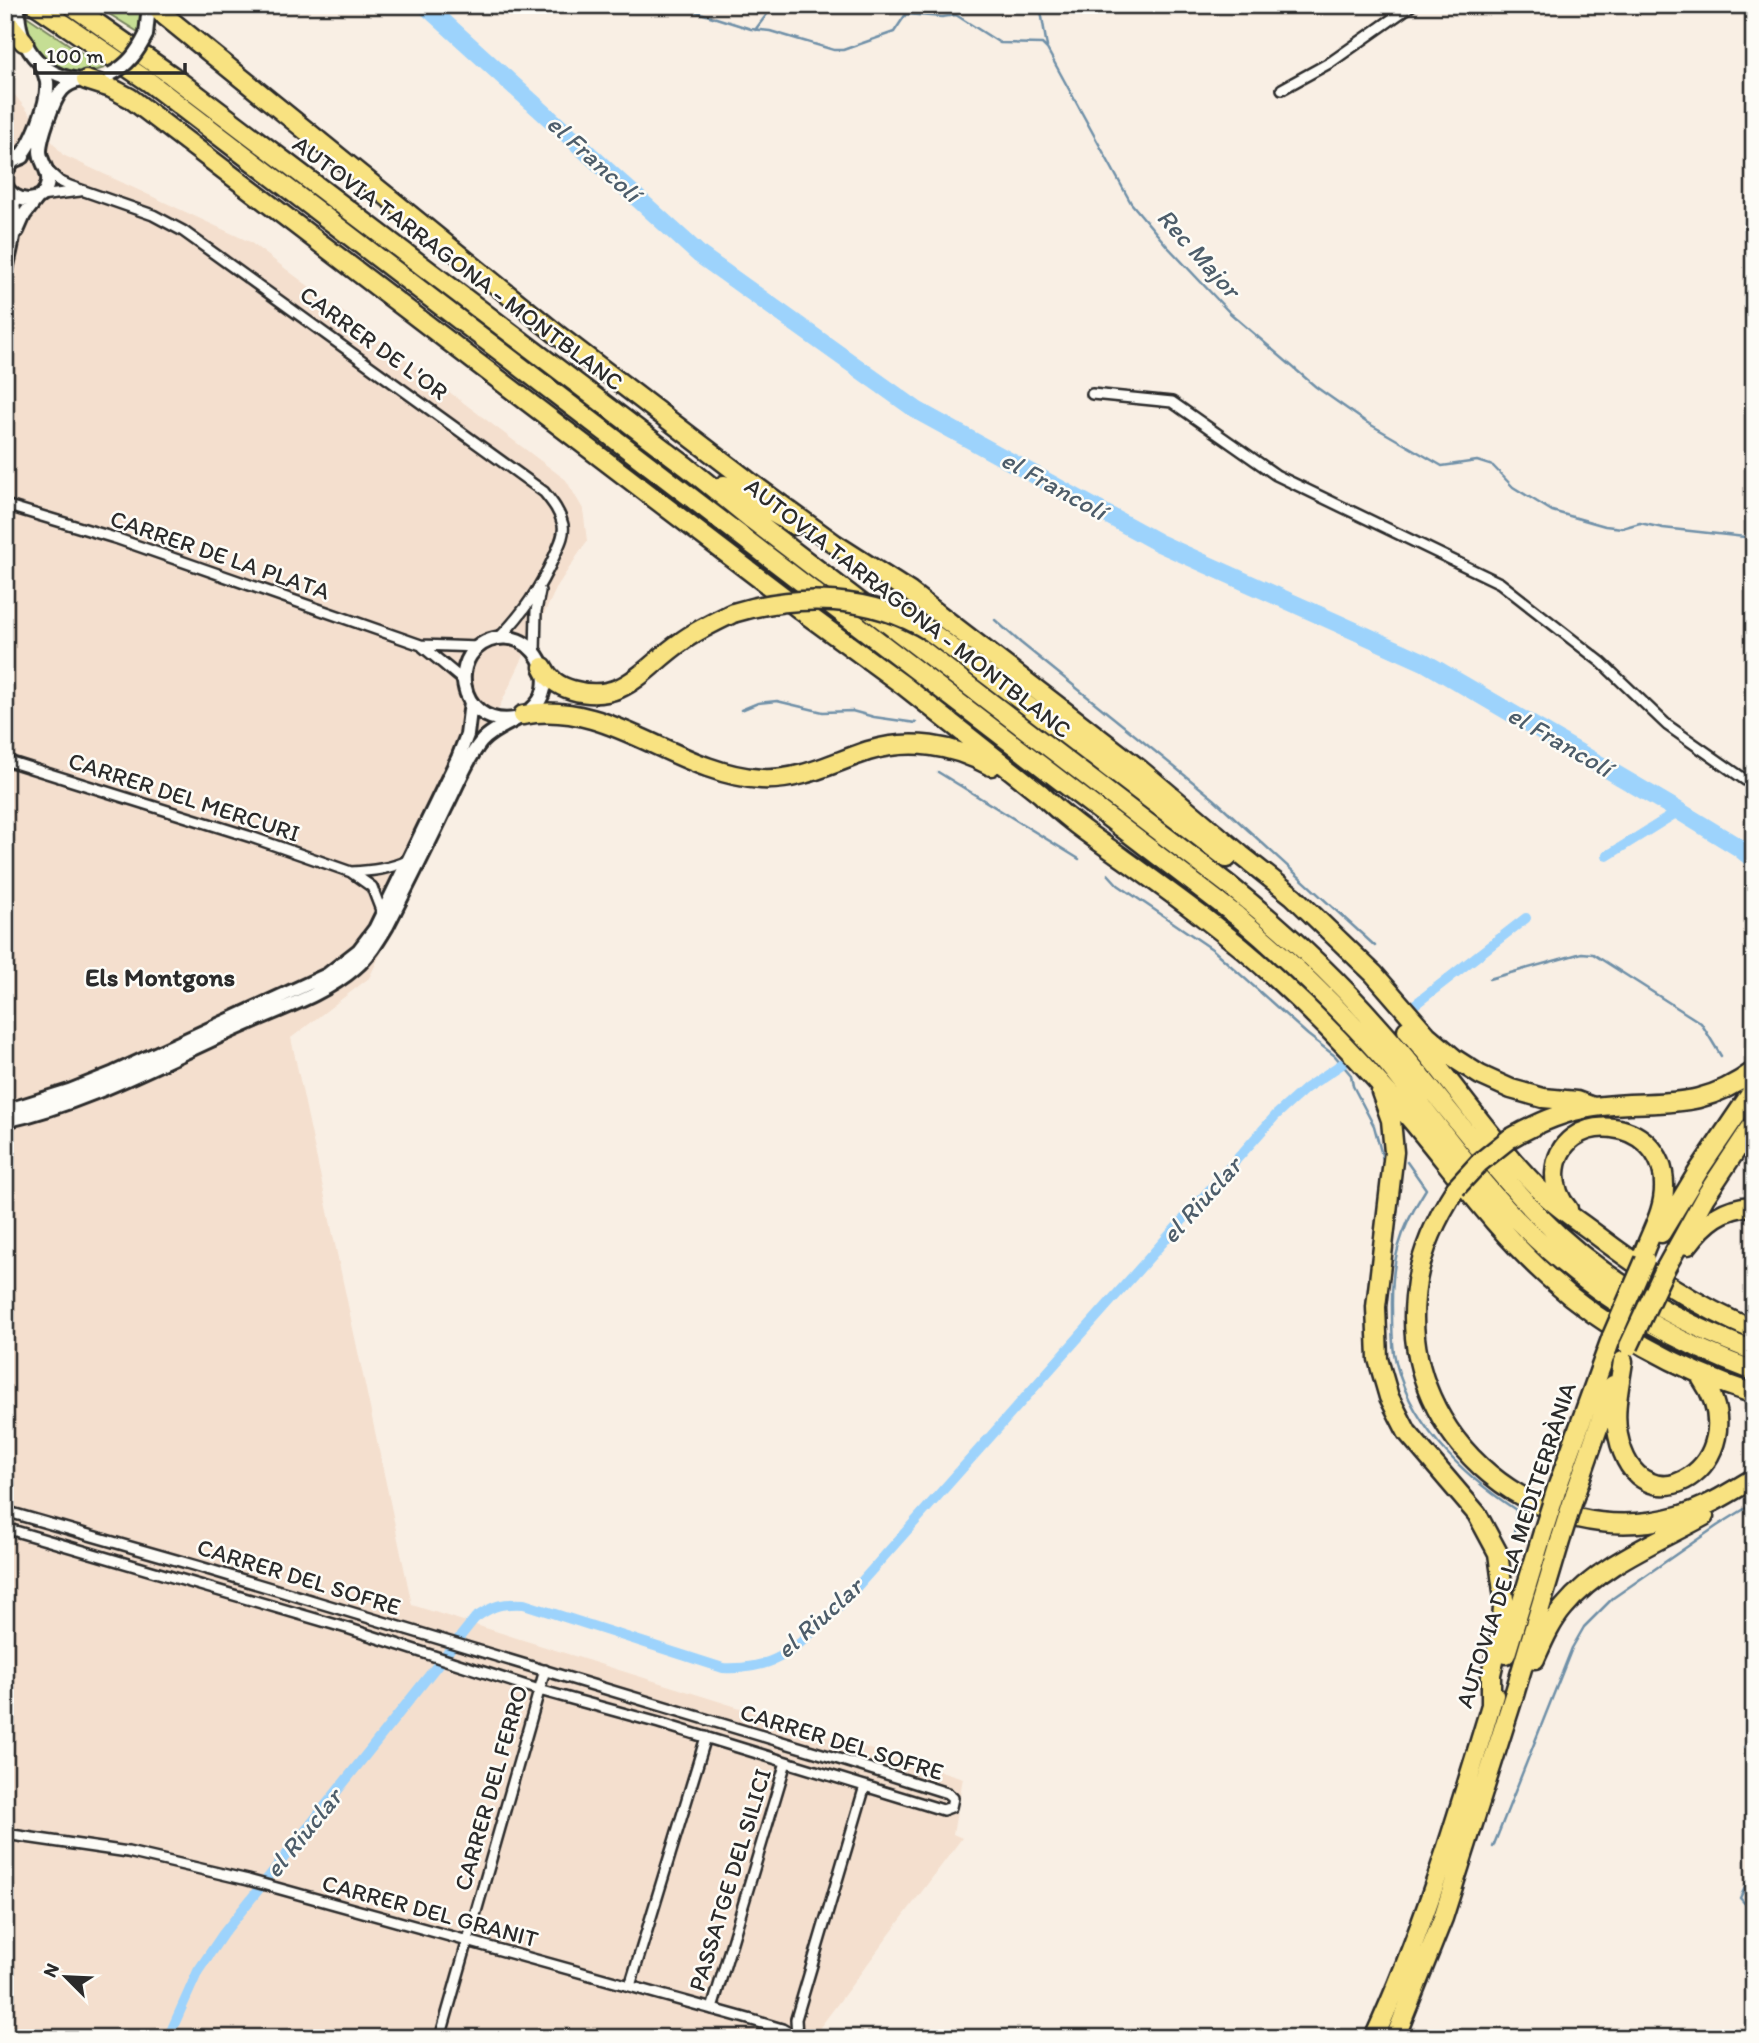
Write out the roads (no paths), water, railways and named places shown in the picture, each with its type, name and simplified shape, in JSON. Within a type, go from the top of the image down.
[{"type":"highway","name":"AUTOVIA TARRAGONA - MONTBLANC","points":[[36,5],[149,82],[1237,916],[1314,984],[1382,1058],[1505,1207],[1571,1269],[1608,1297],[1661,1329],[1720,1358],[1754,1371]]},
{"type":"highway","name":"AUTOVIA TARRAGONA - MONTBLANC","points":[[71,5],[191,90],[687,467],[1269,918],[1316,960],[1377,1025],[1540,1217],[1612,1278],[1657,1301],[1706,1332],[1754,1351]]},
{"type":"highway","points":[[155,5],[165,16],[497,287],[747,480],[835,544],[910,593],[1138,768],[1293,896],[1374,974],[1427,1035],[1455,1059],[1480,1075],[1511,1089],[1543,1098],[1577,1101],[1593,1107]]},
{"type":"highway","points":[[14,13],[24,42]]},
{"type":"highway","points":[[83,80],[111,88],[130,98],[755,576],[903,685],[1041,794],[1058,811]]},
{"type":"highway","points":[[395,272],[410,289],[578,438]]},
{"type":"highway","points":[[687,467],[712,477],[772,514],[835,544]]},
{"type":"highway","points":[[539,660],[551,679],[573,690],[599,693],[620,688],[636,680],[685,639],[733,614],[780,602],[834,600],[884,610],[931,632],[1283,900]]},
{"type":"highway","points":[[903,685],[930,699],[1031,766],[1051,774]]},
{"type":"highway","points":[[519,717],[543,712],[573,713],[640,737],[715,769],[762,779],[805,774],[883,748],[907,744],[933,745],[964,753],[984,762],[1058,811],[1194,911],[1274,976],[1377,1082],[1494,1221],[1547,1276],[1602,1320],[1702,1378],[1722,1402],[1728,1420],[1727,1445],[1720,1462],[1706,1476],[1683,1485],[1660,1484],[1636,1470],[1625,1457],[1617,1419],[1626,1354]]},
{"type":"highway","points":[[1241,855],[1364,980],[1543,1193],[1628,1259],[1692,1299],[1754,1330]]},
{"type":"highway","points":[[1754,1071],[1717,1092],[1686,1102],[1593,1107],[1556,1116],[1508,1139],[1455,1188],[1433,1228],[1418,1275],[1414,1321],[1428,1388],[1447,1426],[1473,1460],[1503,1485],[1540,1506],[1578,1520],[1599,1523],[1636,1522],[1675,1517],[1712,1504],[1754,1480]]},
{"type":"highway","points":[[1377,1082],[1391,1119],[1394,1136],[1377,1298],[1378,1359],[1389,1397],[1402,1423],[1423,1453],[1481,1520],[1498,1553],[1504,1599],[1500,1636],[1491,1674],[1491,1705]]},
{"type":"highway","name":"AUTOVIA DE LA MEDITERRÀNIA","points":[[1374,2038],[1423,1917],[1557,1488],[1612,1336],[1642,1264],[1699,1170],[1754,1089]]},
{"type":"highway","points":[[1667,1273],[1705,1197],[1754,1123]]},
{"type":"highway","points":[[1579,1222],[1563,1204],[1556,1188],[1556,1168],[1563,1150],[1575,1137],[1590,1129],[1618,1127],[1637,1134],[1657,1156],[1664,1185],[1657,1220],[1642,1264]]},
{"type":"highway","points":[[1667,1273],[1705,1224],[1726,1211],[1754,1206]]},
{"type":"highway","name":"AUTOVIA DE LA MEDITERRÀNIA","points":[[1395,2038],[1443,1918],[1575,1494],[1626,1354],[1657,1301],[1667,1273]]},
{"type":"highway","points":[[1692,1299],[1754,1321]]},
{"type":"highway","points":[[1685,1367],[1754,1394]]},
{"type":"highway","points":[[1514,1695],[1529,1672],[1552,1623],[1575,1594],[1605,1571],[1725,1504],[1754,1480]]},
{"type":"main road","points":[[5,274],[14,237],[24,215],[48,183],[41,159],[41,146],[56,99],[66,86],[111,74],[135,55],[146,35],[149,5]]},
{"type":"main road","points":[[5,173],[30,142],[45,99],[47,80],[24,42]]},
{"type":"main road","points":[[39,63],[57,75],[83,80]]},
{"type":"main road","points":[[12,161],[35,158],[45,168]]},
{"type":"main road","points":[[7,188],[21,200],[39,197]]},
{"type":"main road","points":[[7,188],[15,215],[14,237]]},
{"type":"main road","points":[[5,1111],[69,1091],[114,1073],[327,975],[359,950],[375,929],[467,735],[471,702],[464,681],[468,660],[479,647],[499,638],[519,641],[539,660],[545,678],[542,695],[536,705],[492,731],[472,756],[387,926],[373,950],[357,967],[316,992],[125,1079],[68,1103],[5,1121]]},
{"type":"main road","points":[[471,702],[488,717],[500,720],[519,717]]},
{"type":"street","points":[[1282,89],[1331,62],[1412,5]]},
{"type":"street","name":"CARRER DE L'OR","points":[[45,168],[59,181],[153,215],[183,231],[544,492],[557,508],[563,528],[562,539],[541,586],[529,605],[499,638]]},
{"type":"street","name":"CARRER DE L'OR","points":[[39,197],[82,191]]},
{"type":"street","points":[[1091,394],[1172,402],[1276,475],[1500,583],[1601,662],[1667,725],[1754,786]]},
{"type":"street","name":"CARRER DE LA PLATA","points":[[5,505],[118,539],[421,645],[479,647]]},
{"type":"street","name":"CARRER DE L'OR","points":[[539,660],[536,611],[541,586]]},
{"type":"street","name":"CARRER DE LA PLATA","points":[[421,645],[464,681]]},
{"type":"street","name":"CARRER DEL MERCURI","points":[[5,760],[251,837],[351,872],[372,887],[382,913]]},
{"type":"street","name":"CARRER DEL MERCURI","points":[[351,872],[373,872],[409,860]]},
{"type":"street","name":"CARRER DEL SOFRE","points":[[5,1511],[545,1670],[947,1793],[953,1798],[951,1807],[943,1810],[706,1737],[539,1690],[350,1629],[5,1528]]},
{"type":"street","name":"CARRER DEL FERRO","points":[[440,2038],[545,1670]]},
{"type":"street","points":[[630,1986],[706,1737]]},
{"type":"street","name":"PASSATGE DEL SILICI","points":[[712,2009],[786,1762]]},
{"type":"street","points":[[798,2037],[796,2019],[865,1786]]},
{"type":"street","name":"CARRER DEL GRANIT","points":[[5,1834],[128,1852],[248,1880],[712,2009],[782,2029],[798,2037]]},
{"type":"waterway","name":"el Francolí","points":[[425,5],[700,255],[918,411],[1159,543],[1424,662],[1679,811],[1738,847],[1754,860]]},
{"type":"waterway","name":"Rec Major","points":[[675,5],[751,29],[770,31],[834,50],[843,50],[894,32],[906,14],[942,17],[956,15],[1000,43],[1042,44],[1131,203],[1167,246],[1230,313],[1316,387],[1366,422],[1442,466],[1477,461],[1493,466],[1513,487],[1552,511],[1605,526],[1622,528],[1640,523],[1754,538]]},
{"type":"waterway","points":[[755,30],[774,5]]},
{"type":"waterway","points":[[1040,5],[1047,47]]},
{"type":"waterway","points":[[995,620],[1214,799],[1375,946]]},
{"type":"waterway","points":[[741,710],[758,703],[777,701],[823,712],[852,711],[916,723]]},
{"type":"waterway","points":[[938,772],[1079,859]]},
{"type":"waterway","name":"el Riuclar","points":[[1607,856],[1679,811]]},
{"type":"waterway","points":[[1108,874],[1118,885],[1212,949],[1335,1056],[1351,1075],[1353,1086],[1374,1126],[1384,1163]]},
{"type":"waterway","name":"el Riuclar","points":[[1409,1009],[1526,918]]},
{"type":"waterway","points":[[1489,979],[1582,953],[1593,954],[1701,1023],[1721,1056]]},
{"type":"waterway","name":"el Riuclar","points":[[168,2038],[198,1971],[223,1934],[475,1618],[498,1606],[524,1604],[723,1668],[760,1665],[788,1652],[839,1607],[1276,1115],[1306,1088],[1348,1060]]},
{"type":"waterway","points":[[1407,1162],[1426,1189],[1409,1219],[1395,1261],[1392,1292],[1393,1342],[1400,1378],[1410,1401],[1439,1444],[1475,1480],[1516,1510],[1514,1533]]},
{"type":"waterway","points":[[1493,1847],[1572,1648],[1584,1627],[1613,1598],[1754,1503]]},
{"type":"waterway","points":[[1744,1748],[1754,1728]]},
{"type":"waterway","points":[[1754,1869],[1740,1898],[1754,1914]]},
{"type":"district","name":"Els Montgons","points":[[160,977]]}]
